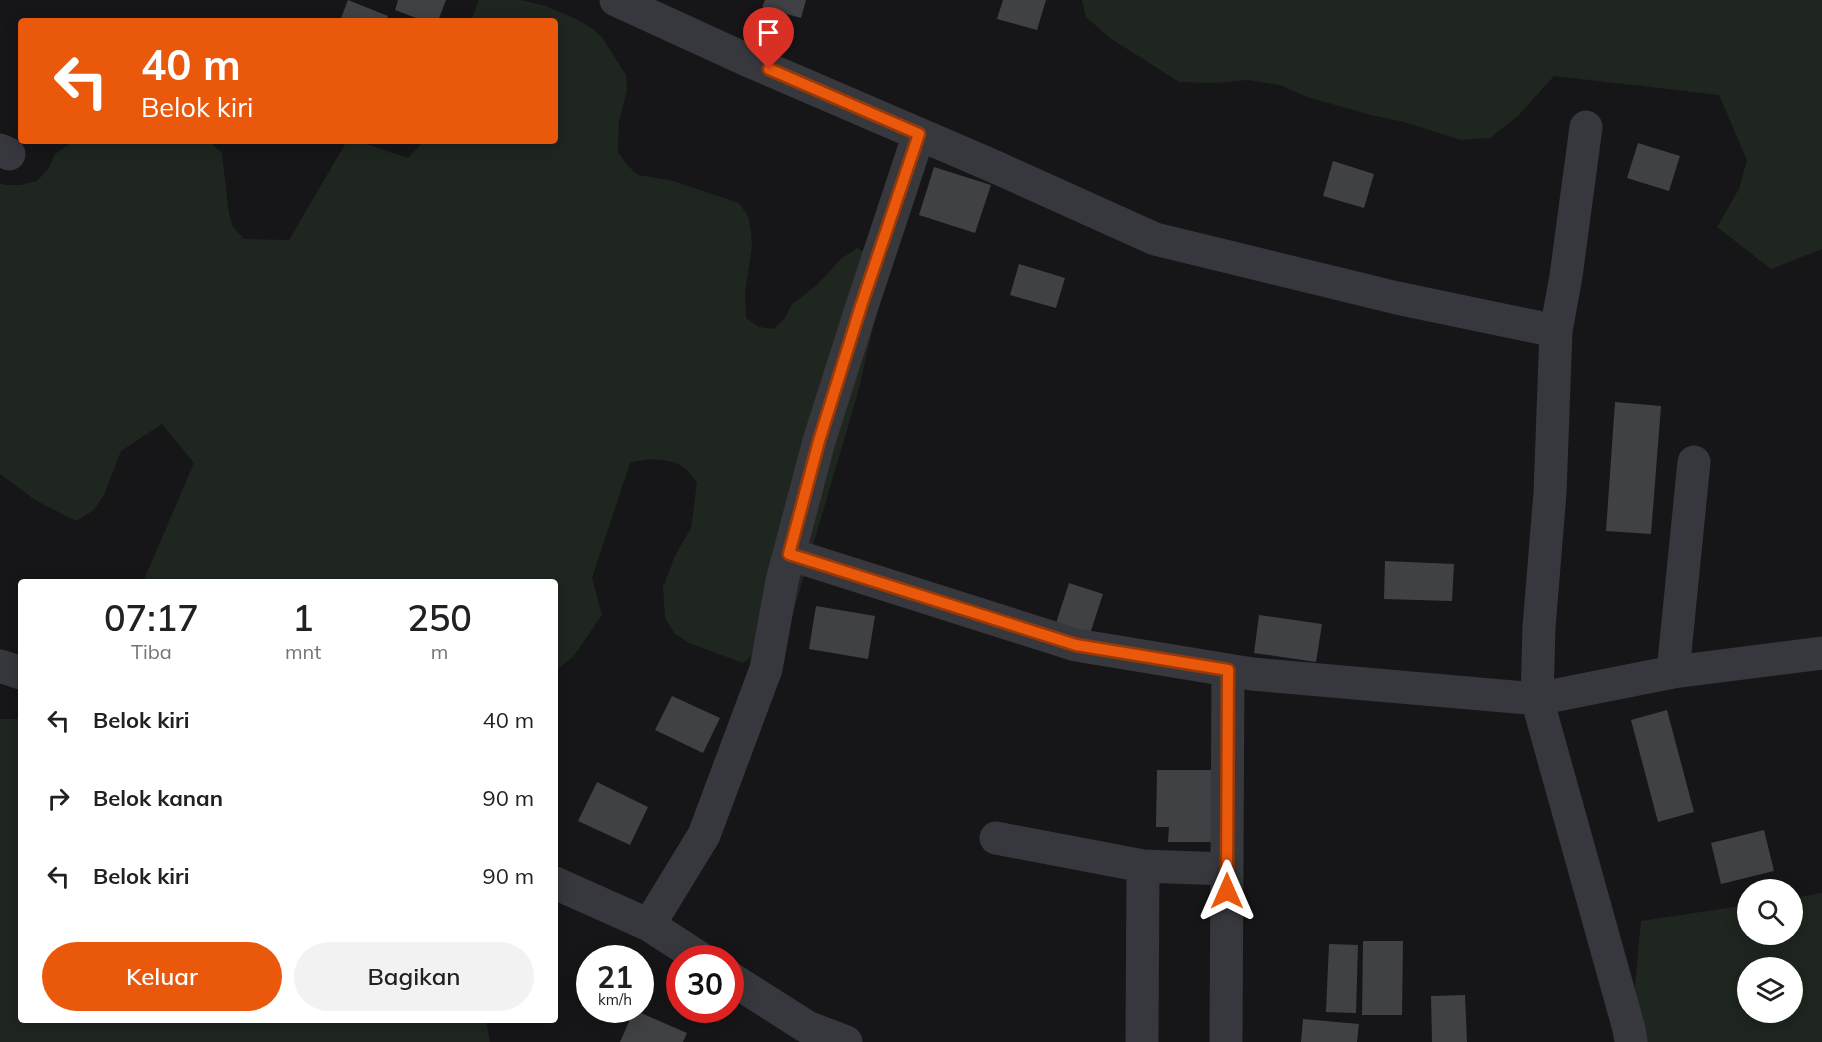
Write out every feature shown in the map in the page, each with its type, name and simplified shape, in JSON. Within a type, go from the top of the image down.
[{"type":"street","points":[[616,0],[1155,239],[1397,298],[1556,331]]},
{"type":"street","points":[[1586,127],[1566,276],[1556,331],[1550,493],[1539,627],[1537,699],[1631,1042]]},
{"type":"street","points":[[649,925],[704,836],[766,669],[782,582],[819,441],[861,306],[919,134]]},
{"type":"street","points":[[1673,672],[1694,462]]},
{"type":"street","points":[[789,554],[1076,645],[1252,674],[1537,699],[1673,672],[1822,653]]},
{"type":"street","points":[[0,666],[18,672]]},
{"type":"street","points":[[1226,1042],[1228,670]]},
{"type":"street","points":[[996,838],[1143,866],[1227,869]]},
{"type":"street","points":[[1142,1042],[1143,866]]},
{"type":"street","points":[[558,884],[649,925],[680,945]]},
{"type":"street","points":[[744,987],[807,1027],[846,1042]]},
{"type":"shaded area","points":[[479,0],[521,0],[546,6],[576,19],[602,37],[626,75],[627,91],[619,121],[618,152],[627,165],[638,175],[670,180],[739,203],[748,216],[752,246],[745,293],[746,318],[759,327],[774,329],[785,318],[792,304],[817,285],[841,259],[857,248],[888,264],[857,396],[790,623],[743,663],[689,643],[675,634],[665,618],[663,587],[675,556],[691,528],[697,483],[682,466],[668,461],[645,460],[630,463],[592,578],[602,615],[573,657],[558,669],[558,579],[144,579],[194,463],[162,424],[121,451],[104,495],[94,510],[76,521],[35,500],[0,474],[0,183],[20,185],[37,181],[48,169],[55,154],[70,144],[212,144],[222,153],[229,214],[233,227],[244,239],[289,240],[345,144],[366,144],[408,158],[421,144],[558,144],[558,18],[472,18]]},
{"type":"shaded area","points":[[1082,0],[1822,0],[1822,249],[1771,269],[1717,227],[1739,189],[1747,160],[1719,95],[1554,76],[1518,116],[1490,138],[1461,140],[1404,122],[1307,97],[1280,85],[1247,80],[1214,83],[1179,82],[1110,38],[1086,17]]},
{"type":"shaded area","points":[[0,719],[18,719],[18,1023],[486,1023],[490,1042],[0,1042]]},
{"type":"shaded area","points":[[1822,893],[1822,1042],[1646,1042],[1634,996],[1641,921],[1737,907],[1737,945],[1803,945],[1803,896]]},
{"type":"building","points":[[348,0],[388,16],[387,18],[341,18]]},
{"type":"building","points":[[398,0],[446,0],[439,18],[416,18],[395,10]]},
{"type":"building","points":[[765,0],[806,0],[801,18],[762,7]]},
{"type":"building","points":[[1003,0],[1046,0],[1037,30],[997,19]]},
{"type":"building","points":[[1638,143],[1680,156],[1669,191],[1627,178]]},
{"type":"building","points":[[1333,161],[1374,174],[1364,208],[1323,196]]},
{"type":"building","points":[[934,167],[991,185],[975,233],[919,215]]},
{"type":"building","points":[[1019,264],[1065,278],[1056,308],[1010,295]]},
{"type":"building","points":[[1615,402],[1661,406],[1651,534],[1606,531]]},
{"type":"building","points":[[1385,561],[1454,564],[1452,601],[1384,599]]},
{"type":"building","points":[[1069,583],[1103,594],[1088,640],[1054,629]]},
{"type":"building","points":[[816,606],[875,616],[868,659],[809,649]]},
{"type":"building","points":[[1259,615],[1322,624],[1316,662],[1254,653]]},
{"type":"building","points":[[672,696],[720,718],[703,753],[655,730]]},
{"type":"building","points":[[1667,710],[1694,812],[1658,822],[1631,720]]},
{"type":"building","points":[[1157,770],[1214,770],[1213,842],[1168,842],[1169,827],[1156,827]]},
{"type":"building","points":[[597,782],[648,807],[630,845],[578,821]]},
{"type":"building","points":[[1764,830],[1774,871],[1721,884],[1711,843]]},
{"type":"building","points":[[1363,941],[1403,941],[1402,1015],[1362,1015]]},
{"type":"building","points":[[1329,944],[1358,945],[1356,1013],[1326,1012]]},
{"type":"building","points":[[1465,995],[1467,1042],[1432,1042],[1431,996]]},
{"type":"building","points":[[654,1019],[687,1033],[683,1042],[620,1042],[628,1023],[654,1023]]},
{"type":"building","points":[[1303,1019],[1359,1024],[1357,1042],[1301,1042]]},
{"type":"route","points":[[769,69],[919,134],[861,306],[819,441],[789,554],[1076,645],[1228,670],[1227,891]]}]
